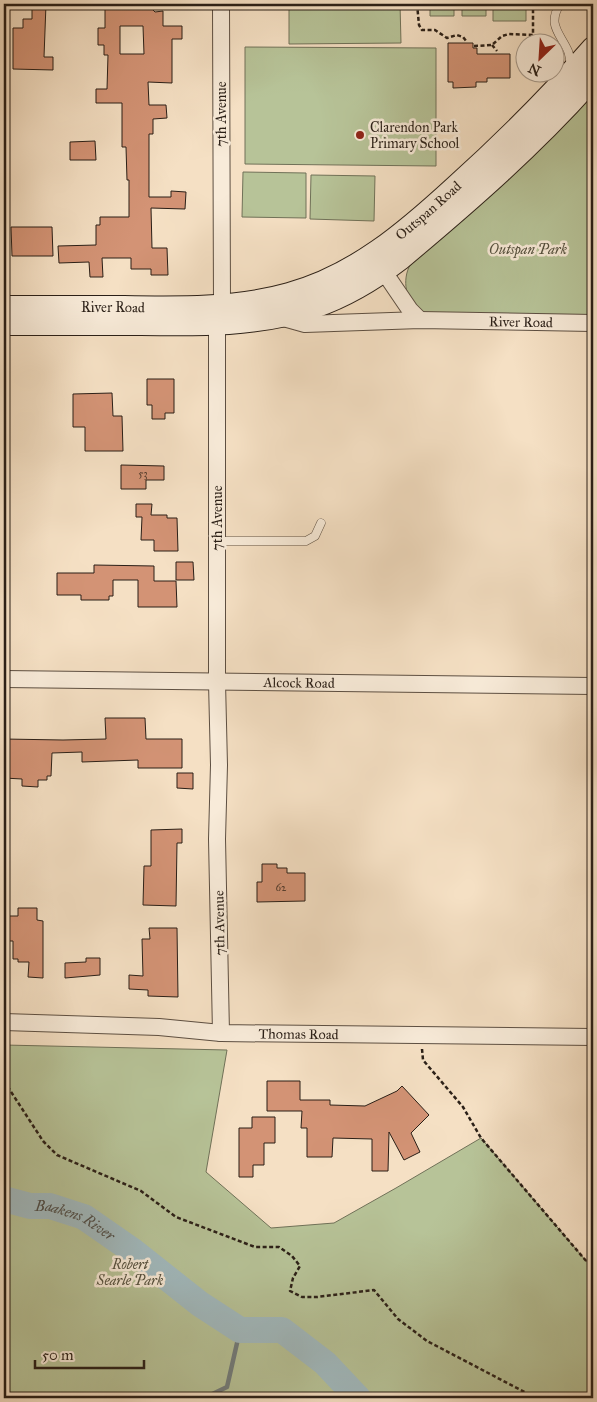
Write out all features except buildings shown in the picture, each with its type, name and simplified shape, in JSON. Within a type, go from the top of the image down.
[{"type":"main road","name":"Outspan Road","points":[[220,315],[280,317],[314,307],[345,294],[379,263],[491,181],[559,114],[583,74],[593,48]]},
{"type":"main road","name":"Outspan Road","points":[[220,315],[291,294],[379,263]]},
{"type":"main road","name":"River Road","points":[[4,307],[220,315]]},
{"type":"main road","name":"River Road","points":[[4,324],[220,315]]},
{"type":"street","name":"7th Avenue","points":[[221,4],[217,682],[221,1033]]},
{"type":"street","points":[[379,263],[410,310],[420,320]]},
{"type":"street","name":"River Road","points":[[280,317],[304,324],[420,320],[593,323]]},
{"type":"street","name":"Alcock Road","points":[[4,679],[593,686]]},
{"type":"street","name":"Thomas Road","points":[[4,1022],[150,1027],[221,1033],[593,1037]]},
{"type":"lane","points":[[560,4],[556,12],[555,25],[559,38],[583,74]]},
{"type":"lane","points":[[218,541],[306,541],[315,536],[321,524]]},
{"type":"path","points":[[417,4],[419,25],[422,30],[435,30],[447,38],[457,35],[467,42]]},
{"type":"path","points":[[474,46],[492,45],[506,35],[533,35],[533,4]]},
{"type":"path","points":[[492,45],[497,51]]},
{"type":"path","points":[[421,1034],[423,1060],[463,1107],[481,1138],[593,1269]]},
{"type":"path","points":[[4,1080],[43,1141],[57,1155],[141,1191],[176,1217],[255,1247],[279,1247],[292,1256],[300,1266],[293,1278],[290,1291],[302,1297],[317,1298],[374,1290],[398,1319],[426,1342],[536,1398]]},
{"type":"green space","points":[[289,4],[400,4],[401,43],[289,44]]},
{"type":"green space","points":[[430,4],[454,4],[454,16],[430,16]]},
{"type":"green space","points":[[462,4],[486,4],[486,16],[462,16]]},
{"type":"green space","points":[[493,4],[526,4],[526,21],[493,21]]},
{"type":"green space","points":[[245,47],[436,48],[436,166],[245,164]]},
{"type":"green space","name":"Outspan Park","points":[[593,91],[593,315],[432,314],[422,312],[411,302],[406,290],[406,277],[410,265]]},
{"type":"green space","points":[[243,172],[306,173],[306,218],[242,217]]},
{"type":"green space","points":[[311,175],[375,176],[374,221],[310,219]]},
{"type":"green space","name":"Robert Searle Park","points":[[4,1045],[227,1050],[206,1172],[271,1228],[334,1223],[481,1138],[593,1269],[593,1398],[4,1398]]},
{"type":"waterway","name":"Baakens River","points":[[4,1199],[30,1206],[50,1206],[84,1217],[133,1251],[200,1304],[240,1330],[282,1330],[325,1363],[358,1398]]},
{"type":"waterway","points":[[204,1398],[227,1387],[240,1330]]},
{"type":"place","name":"Clarendon Park Primary School","points":[[360,135]]}]
